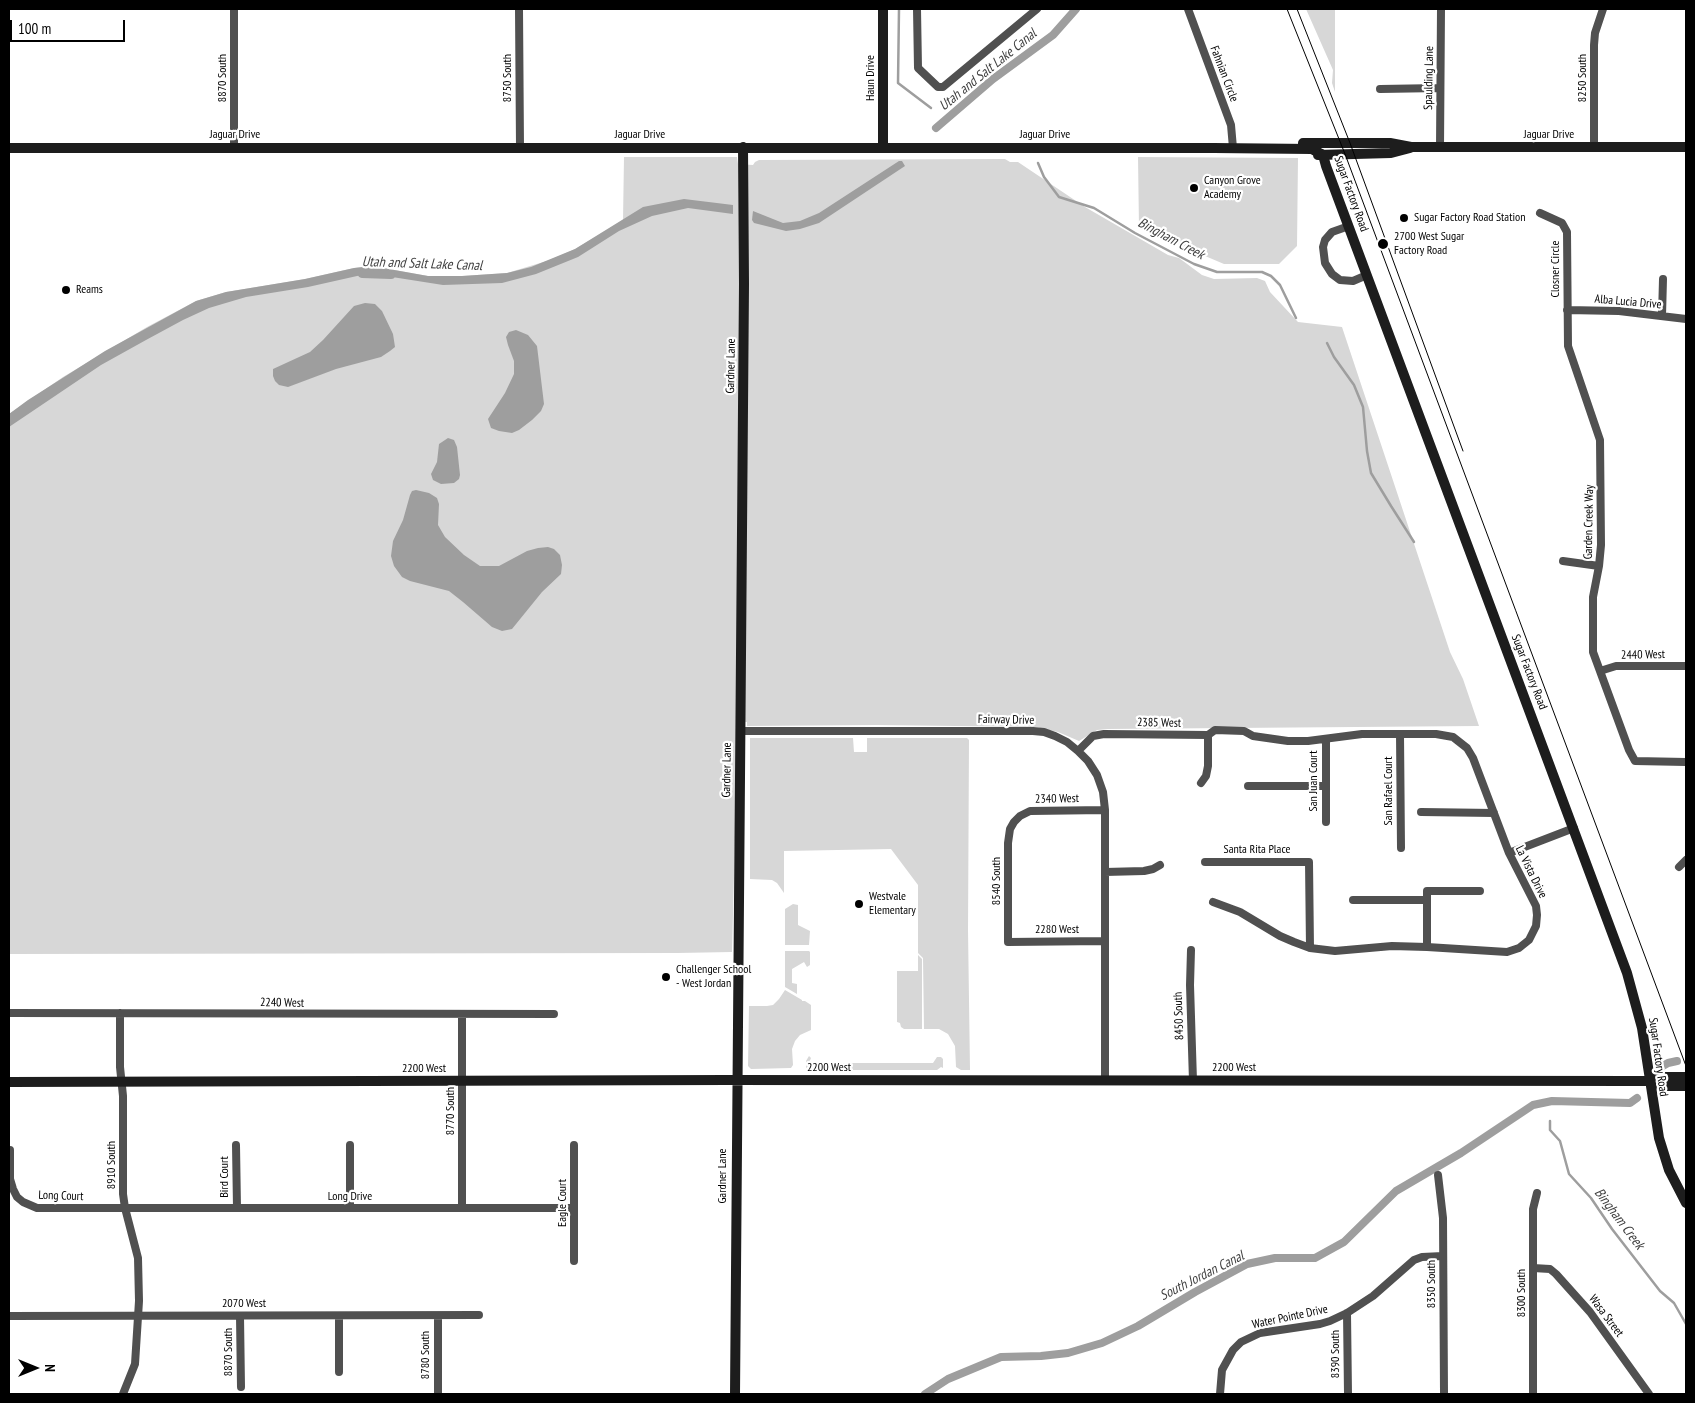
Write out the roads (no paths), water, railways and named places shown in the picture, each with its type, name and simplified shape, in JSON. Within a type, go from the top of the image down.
[{"type":"street","name":"8870 South","points":[[234,9],[234,147]]},
{"type":"street","name":"8750 South","points":[[519,9],[520,147]]},
{"type":"street","name":"Haun Drive","points":[[883,9],[883,148]]},
{"type":"street","points":[[917,9],[917,62],[921,71],[938,87],[944,87],[1037,9]]},
{"type":"street","name":"Fahnian Circle","points":[[1188,9],[1231,126],[1233,148]]},
{"type":"street","name":"Spaulding Lane","points":[[1440,147],[1441,9]]},
{"type":"street","name":"8250 South","points":[[1594,148],[1594,45],[1595,33],[1603,9]]},
{"type":"street","points":[[1380,88],[1440,88]]},
{"type":"street","name":"Jaguar Drive","points":[[1271,149],[1282,143],[1390,143],[1411,147],[1686,147]]},
{"type":"street","name":"Gardner Lane","points":[[735,1394],[744,294],[743,147]]},
{"type":"street","name":"Jaguar Drive","points":[[9,148],[1233,148],[1312,149],[1324,155],[1391,153],[1411,147]]},
{"type":"street","name":"Sugar Factory Road","points":[[1324,155],[1634,994],[1642,1028],[1656,1126],[1662,1149],[1674,1180],[1686,1203]]},
{"type":"street","name":"Closner Circle","points":[[1540,213],[1562,223],[1568,232],[1568,310]]},
{"type":"street","points":[[1349,226],[1332,232],[1325,240],[1323,247],[1325,263],[1332,274],[1340,280],[1352,281],[1367,275]]},
{"type":"street","points":[[1662,316],[1663,279]]},
{"type":"street","name":"Alba Lucia Drive","points":[[1568,310],[1619,311],[1686,319]]},
{"type":"street","name":"Garden Creek Way","points":[[1568,310],[1570,353],[1600,440],[1601,545],[1593,598],[1593,652],[1635,761],[1686,762]]},
{"type":"street","points":[[1563,561],[1599,566]]},
{"type":"street","name":"2440 West","points":[[1600,672],[1616,666],[1686,666]]},
{"type":"street","name":"2385 West","points":[[1078,751],[1093,736],[1099,734],[1208,735],[1214,730],[1244,731]]},
{"type":"street","name":"Fairway Drive","points":[[740,731],[1033,731],[1055,736],[1067,742],[1078,751],[1088,761],[1097,775],[1103,792],[1105,810],[1105,1081]]},
{"type":"street","name":"La Vista Drive","points":[[1213,902],[1240,912],[1280,936],[1310,948],[1335,951],[1392,946],[1427,946],[1507,952],[1519,948],[1529,940],[1536,926],[1536,906],[1509,853],[1473,758],[1467,748],[1459,741],[1445,735],[1400,734],[1349,734],[1326,739],[1288,740],[1253,736],[1244,731]]},
{"type":"street","name":"San Rafael Court","points":[[1400,734],[1401,848]]},
{"type":"street","points":[[1201,783],[1206,776],[1208,766],[1208,735]]},
{"type":"street","name":"San Juan Court","points":[[1326,739],[1326,822]]},
{"type":"street","points":[[1248,786],[1326,786]]},
{"type":"street","name":"2340 West","points":[[1014,822],[1020,816],[1030,811],[1105,810]]},
{"type":"street","points":[[1421,812],[1494,812]]},
{"type":"street","name":"8540 South","points":[[1008,942],[1008,844],[1010,828],[1014,822]]},
{"type":"street","points":[[1509,853],[1574,828]]},
{"type":"street","points":[[1679,866],[1686,860]]},
{"type":"street","name":"Santa Rita Place","points":[[1205,862],[1309,862],[1310,948]]},
{"type":"street","points":[[1105,872],[1144,871],[1160,865]]},
{"type":"street","points":[[1427,946],[1427,891],[1480,891]]},
{"type":"street","points":[[1353,900],[1427,900]]},
{"type":"street","name":"2280 West","points":[[1008,942],[1105,942]]},
{"type":"street","name":"8450 South","points":[[1191,950],[1190,985],[1193,1081]]},
{"type":"street","name":"2240 West","points":[[9,1013],[554,1014]]},
{"type":"street","name":"8910 South","points":[[120,1013],[123,1096],[123,1194],[138,1258],[139,1302],[135,1364],[123,1394]]},
{"type":"street","name":"8770 South","points":[[462,1014],[462,1208]]},
{"type":"street","name":"2200 West","points":[[9,1082],[1650,1081],[1661,1077],[1686,1077]]},
{"type":"street","name":"2200 West","points":[[1650,1081],[1662,1086],[1686,1086]]},
{"type":"street","name":"Bird Court","points":[[236,1145],[236,1208]]},
{"type":"street","points":[[350,1145],[350,1208]]},
{"type":"street","name":"Eagle Court","points":[[574,1145],[574,1260]]},
{"type":"street","name":"Long Court","points":[[10,1150],[12,1189],[17,1197],[29,1206],[37,1208],[125,1208]]},
{"type":"street","name":"8350 South","points":[[1438,1175],[1443,1218],[1444,1394]]},
{"type":"street","name":"8300 South","points":[[1533,1394],[1533,1209],[1537,1192]]},
{"type":"street","name":"Long Drive","points":[[125,1208],[574,1208]]},
{"type":"street","name":"Water Pointe Drive","points":[[1220,1394],[1221,1376],[1226,1359],[1240,1342],[1260,1333],[1320,1324],[1347,1313],[1383,1288],[1414,1260],[1422,1257],[1443,1256]]},
{"type":"street","name":"Wasa Street","points":[[1533,1268],[1550,1269],[1556,1274],[1590,1312],[1649,1394]]},
{"type":"street","name":"8390 South","points":[[1347,1313],[1348,1394]]},
{"type":"street","name":"2070 West","points":[[9,1316],[479,1315]]},
{"type":"street","name":"8870 South","points":[[240,1316],[240,1387]]},
{"type":"street","points":[[339,1316],[339,1372]]},
{"type":"street","name":"8780 South","points":[[438,1316],[438,1394]]},
{"type":"waterway","name":"Bingham Creek","points":[[899,9],[898,83],[931,108]]},
{"type":"waterway","name":"Utah and Salt Lake Canal","points":[[936,128],[993,79],[1053,35],[1076,9]]},
{"type":"waterway","name":"Bingham Creek","points":[[1038,163],[1044,177],[1059,197],[1094,208],[1135,233],[1194,264],[1217,272],[1262,272],[1271,276],[1280,285],[1296,318]]},
{"type":"waterway","name":"Utah and Salt Lake Canal","points":[[362,274],[391,275]]},
{"type":"waterway","name":"Bingham Creek","points":[[1327,343],[1334,357],[1354,385],[1363,407],[1371,473],[1414,542]]},
{"type":"waterway","name":"South Jordan Canal","points":[[1661,1067],[1677,1061]]},
{"type":"waterway","name":"South Jordan Canal","points":[[925,1394],[948,1379],[1001,1357],[1068,1353],[1102,1343],[1138,1326],[1247,1264],[1275,1258],[1315,1258],[1344,1242],[1396,1191],[1461,1153],[1533,1105],[1552,1101],[1630,1103],[1637,1098]]},
{"type":"waterway","name":"Bingham Creek","points":[[1550,1121],[1550,1130],[1560,1141],[1569,1174],[1591,1198],[1612,1229],[1660,1291],[1674,1303],[1686,1324]]},
{"type":"tram line","points":[[1287,9],[1345,154],[1686,1066]]},
{"type":"tram line","points":[[1297,9],[1350,143],[1463,451]]},
{"type":"place","name":"Canyon Grove Academy","points":[[1194,188]]},
{"type":"place","name":"Sugar Factory Road Station","points":[[1404,218]]},
{"type":"place","name":"2700 West Sugar Factory Road","points":[[1383,244]]},
{"type":"place","name":"Reams","points":[[66,290]]},
{"type":"place","name":"Westvale Elementary","points":[[859,904]]},
{"type":"place","name":"Challenger School - West Jordan","points":[[666,977]]}]
